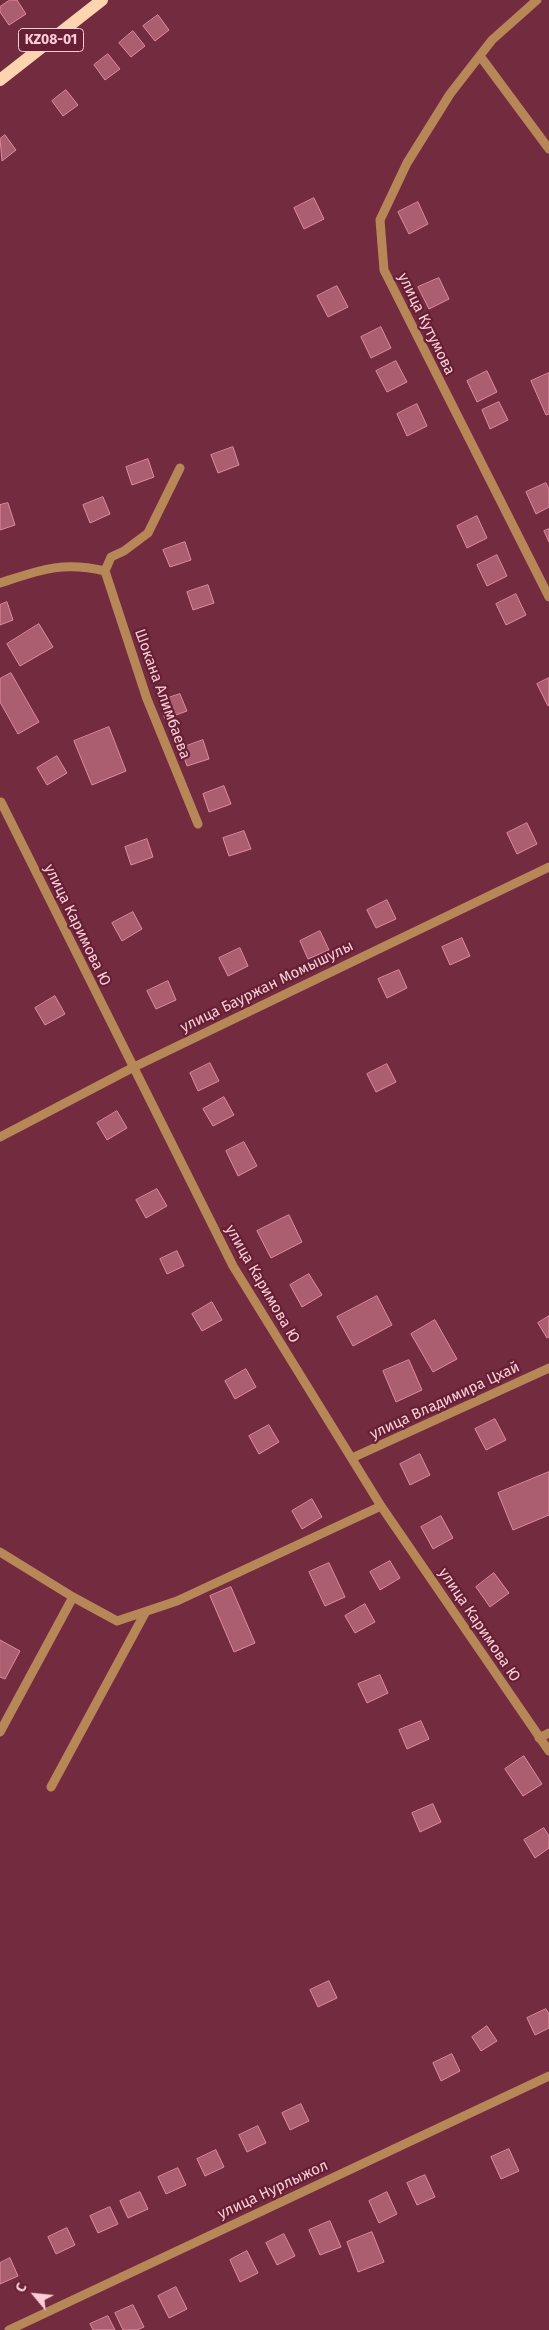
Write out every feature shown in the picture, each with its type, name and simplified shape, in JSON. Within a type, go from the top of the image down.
[{"type":"main road","name":"KZ08-01","points":[[0,80],[102,0]]},
{"type":"street","name":"улица Кутумова","points":[[537,0],[492,40],[450,94],[407,162],[380,220],[384,270],[549,598]]},
{"type":"street","points":[[480,56],[549,149]]},
{"type":"street","points":[[0,583],[52,566],[84,566],[105,571],[111,557],[124,551],[148,533],[180,468]]},
{"type":"street","name":"Шокана Алимбаева","points":[[105,571],[147,699],[198,824]]},
{"type":"street","name":"улица Каримова Ю","points":[[0,801],[132,1068],[233,1266],[382,1506],[549,1751]]},
{"type":"street","name":"улица Бауржан Момышулы","points":[[0,1137],[132,1068],[549,867]]},
{"type":"street","name":"улица Владимира Цхай","points":[[352,1458],[549,1368]]},
{"type":"street","points":[[0,1552],[73,1597],[117,1621],[177,1601],[382,1506]]},
{"type":"street","points":[[0,1732],[73,1597]]},
{"type":"street","points":[[50,1786],[145,1613]]},
{"type":"street","points":[[539,1738],[549,1733]]},
{"type":"street","name":"улица Нурлыжол","points":[[9,2330],[549,2076]]},
{"type":"building","points":[[10,0],[17,0],[26,14],[9,25],[0,12],[0,7]]},
{"type":"building","points":[[158,15],[169,30],[155,41],[143,26]]},
{"type":"building","points":[[133,31],[145,46],[131,57],[119,43]]},
{"type":"building","points":[[108,54],[120,69],[105,80],[94,65]]},
{"type":"building","points":[[66,90],[78,105],[63,116],[52,101]]},
{"type":"building","points":[[5,135],[16,150],[2,161],[0,139]]},
{"type":"building","points":[[314,198],[324,219],[304,229],[294,208]]},
{"type":"building","points":[[418,202],[428,224],[409,234],[398,212]]},
{"type":"building","points":[[439,278],[449,299],[429,309],[418,287]]},
{"type":"building","points":[[337,286],[348,307],[328,317],[317,296]]},
{"type":"building","points":[[381,327],[391,348],[371,358],[361,337]]},
{"type":"building","points":[[396,361],[407,382],[387,392],[376,371]]},
{"type":"building","points":[[487,371],[497,392],[477,402],[467,381]]},
{"type":"building","points":[[549,373],[549,414],[546,415],[531,381]]},
{"type":"building","points":[[499,402],[508,420],[490,429],[482,410]]},
{"type":"building","points":[[417,404],[427,426],[407,436],[397,414]]},
{"type":"building","points":[[233,447],[239,465],[218,473],[211,455]]},
{"type":"building","points":[[148,459],[154,477],[132,485],[126,467]]},
{"type":"building","points":[[546,483],[549,489],[549,507],[536,514],[526,492]]},
{"type":"building","points":[[103,497],[110,514],[90,523],[83,505]]},
{"type":"building","points":[[8,503],[15,525],[0,530],[0,505]]},
{"type":"building","points":[[477,516],[487,538],[467,548],[457,526]]},
{"type":"building","points":[[549,529],[549,542],[544,531]]},
{"type":"building","points":[[185,542],[191,560],[170,567],[163,550]]},
{"type":"building","points":[[497,555],[507,576],[487,586],[477,565]]},
{"type":"building","points":[[208,585],[214,603],[193,610],[187,592]]},
{"type":"building","points":[[516,594],[526,615],[506,625],[496,604]]},
{"type":"building","points":[[7,602],[13,620],[0,625],[0,605]]},
{"type":"building","points":[[39,624],[53,647],[20,666],[7,644]]},
{"type":"building","points":[[11,673],[39,722],[18,734],[0,702],[0,679]]},
{"type":"building","points":[[549,678],[549,705],[548,706],[537,684]]},
{"type":"building","points":[[180,694],[187,711],[165,719],[159,701]]},
{"type":"building","points":[[109,727],[126,771],[92,785],[74,741]]},
{"type":"building","points":[[203,740],[209,759],[187,766],[181,748]]},
{"type":"building","points":[[57,756],[67,773],[47,785],[37,768]]},
{"type":"building","points":[[224,786],[231,804],[209,812],[203,794]]},
{"type":"building","points":[[527,823],[537,844],[517,854],[507,833]]},
{"type":"building","points":[[244,831],[251,849],[229,856],[223,838]]},
{"type":"building","points":[[147,839],[153,857],[131,865],[125,847]]},
{"type":"building","points":[[387,900],[396,919],[376,928],[367,910]]},
{"type":"building","points":[[133,912],[142,929],[122,941],[112,923]]},
{"type":"building","points":[[320,931],[329,950],[308,959],[300,941]]},
{"type":"building","points":[[462,938],[470,956],[450,965],[442,947]]},
{"type":"building","points":[[240,948],[248,966],[228,976],[219,958]]},
{"type":"building","points":[[399,970],[407,988],[387,998],[378,979]]},
{"type":"building","points":[[168,981],[176,1000],[156,1009],[147,991]]},
{"type":"building","points":[[55,996],[65,1014],[45,1025],[35,1008]]},
{"type":"building","points":[[210,1063],[219,1081],[198,1091],[190,1073]]},
{"type":"building","points":[[387,1064],[396,1082],[376,1092],[367,1074]]},
{"type":"building","points":[[224,1097],[234,1115],[213,1126],[203,1109]]},
{"type":"building","points":[[117,1111],[127,1128],[107,1140],[97,1123]]},
{"type":"building","points":[[244,1142],[257,1166],[238,1176],[226,1151]]},
{"type":"building","points":[[157,1189],[167,1206],[146,1218],[136,1200]]},
{"type":"building","points":[[289,1215],[302,1242],[271,1258],[257,1231]]},
{"type":"building","points":[[177,1251],[184,1266],[167,1274],[160,1259]]},
{"type":"building","points":[[309,1274],[322,1295],[302,1307],[290,1285]]},
{"type":"building","points":[[377,1296],[392,1325],[353,1346],[337,1317]]},
{"type":"building","points":[[212,1302],[222,1320],[202,1331],[192,1314]]},
{"type":"building","points":[[549,1316],[549,1337],[547,1338],[538,1323]]},
{"type":"building","points":[[435,1320],[457,1359],[433,1372],[411,1334]]},
{"type":"building","points":[[409,1360],[422,1390],[396,1402],[383,1371]]},
{"type":"building","points":[[246,1369],[256,1387],[235,1399],[225,1381]]},
{"type":"building","points":[[495,1419],[506,1440],[486,1450],[475,1429]]},
{"type":"building","points":[[269,1425],[279,1442],[259,1454],[249,1436]]},
{"type":"building","points":[[420,1454],[430,1475],[410,1485],[400,1464]]},
{"type":"building","points":[[549,1472],[549,1515],[513,1530],[498,1493]]},
{"type":"building","points":[[312,1499],[322,1517],[302,1529],[292,1511]]},
{"type":"building","points":[[441,1516],[453,1538],[433,1549],[421,1527]]},
{"type":"building","points":[[390,1561],[400,1578],[380,1590],[370,1572]]},
{"type":"building","points":[[329,1563],[345,1597],[325,1606],[309,1572]]},
{"type":"building","points":[[494,1573],[509,1593],[490,1607],[476,1587]]},
{"type":"building","points":[[231,1587],[255,1643],[234,1652],[210,1596]]},
{"type":"building","points":[[365,1604],[375,1622],[355,1633],[345,1616]]},
{"type":"building","points":[[0,1640],[20,1651],[5,1679],[0,1677]]},
{"type":"building","points":[[380,1675],[388,1693],[367,1703],[358,1684]]},
{"type":"building","points":[[421,1721],[429,1739],[407,1749],[399,1730]]},
{"type":"building","points":[[524,1756],[542,1784],[523,1796],[505,1769]]},
{"type":"building","points":[[433,1804],[441,1822],[420,1832],[412,1813]]},
{"type":"building","points":[[544,1828],[549,1836],[549,1848],[535,1858],[524,1840]]},
{"type":"building","points":[[329,1981],[337,1998],[318,2007],[310,1990]]},
{"type":"building","points":[[546,2009],[549,2014],[549,2028],[535,2035],[527,2018]]},
{"type":"building","points":[[487,2026],[497,2041],[481,2051],[472,2037]]},
{"type":"building","points":[[452,2054],[460,2071],[441,2081],[433,2063]]},
{"type":"building","points":[[301,2104],[309,2121],[290,2130],[282,2113]]},
{"type":"building","points":[[258,2126],[266,2143],[247,2152],[239,2135]]},
{"type":"building","points":[[509,2149],[519,2171],[501,2179],[491,2157]]},
{"type":"building","points":[[216,2150],[224,2167],[205,2176],[197,2159]]},
{"type":"building","points":[[178,2168],[186,2185],[166,2194],[158,2177]]},
{"type":"building","points":[[425,2175],[435,2197],[417,2205],[407,2183]]},
{"type":"building","points":[[140,2192],[148,2209],[128,2218],[120,2201]]},
{"type":"building","points":[[387,2192],[397,2214],[379,2223],[369,2201]]},
{"type":"building","points":[[110,2207],[118,2224],[98,2233],[90,2216]]},
{"type":"building","points":[[330,2221],[341,2247],[320,2255],[309,2230]]},
{"type":"building","points":[[67,2228],[75,2245],[56,2254],[48,2237]]},
{"type":"building","points":[[372,2232],[384,2262],[358,2272],[347,2242]]},
{"type":"building","points":[[284,2234],[295,2256],[277,2265],[266,2243]]},
{"type":"building","points":[[247,2251],[258,2273],[240,2282],[230,2260]]},
{"type":"building","points":[[10,2258],[18,2276],[0,2284],[0,2263]]},
{"type":"building","points":[[176,2287],[187,2309],[169,2318],[158,2296]]},
{"type":"building","points":[[133,2305],[144,2327],[137,2330],[123,2330],[115,2313]]},
{"type":"building","points":[[108,2316],[115,2330],[93,2330],[90,2324]]}]
